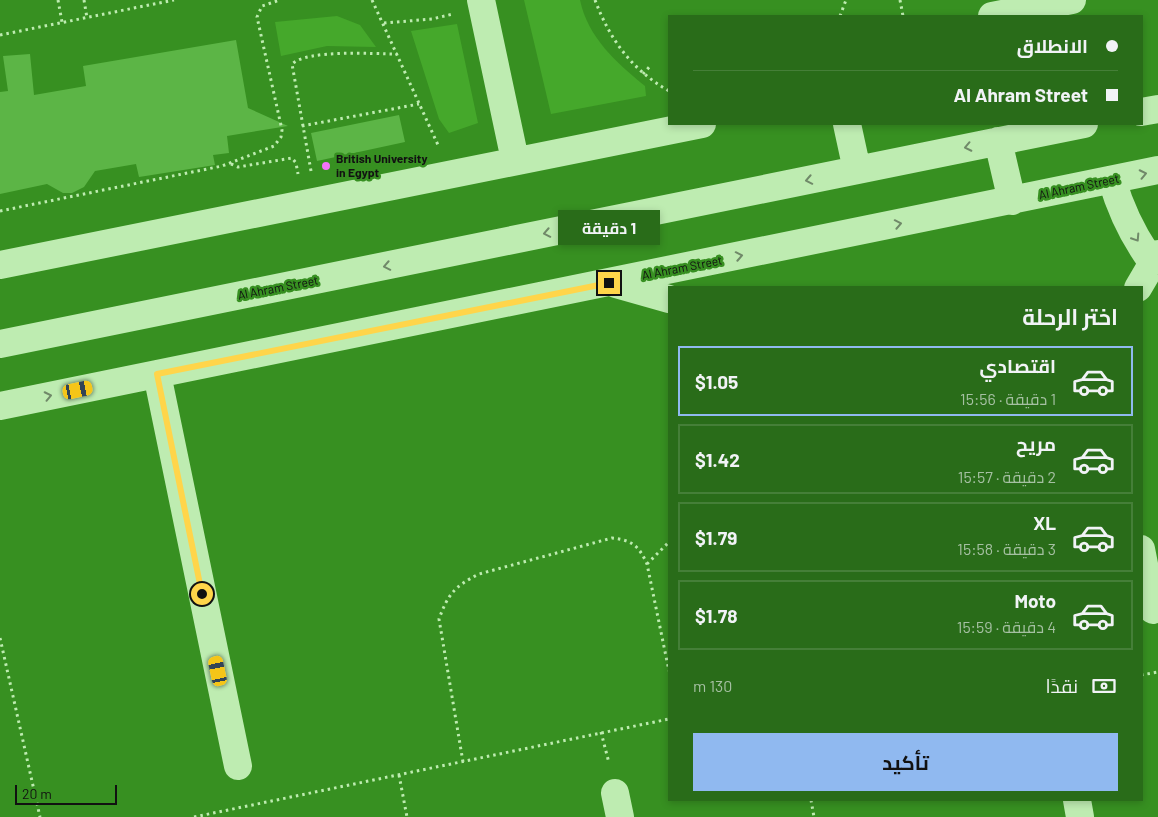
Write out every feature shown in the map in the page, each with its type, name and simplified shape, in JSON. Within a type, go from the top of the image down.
[{"type":"street","points":[[481,0],[515,160]]},
{"type":"street","points":[[997,15],[1072,0]]},
{"type":"street","points":[[1143,112],[1158,109]]},
{"type":"street","points":[[0,265],[697,125]]},
{"type":"street","points":[[847,125],[857,170]]},
{"type":"street","name":"Al Ahram Street","points":[[0,344],[1079,125]]},
{"type":"street","points":[[998,141],[1012,201]]},
{"type":"street","name":"Al Ahram Street","points":[[0,406],[1158,170]]},
{"type":"street","points":[[1112,180],[1121,209],[1134,237],[1155,258],[1139,286]]},
{"type":"street","points":[[609,283],[668,299]]},
{"type":"street","points":[[157,374],[238,766]]},
{"type":"street","points":[[1143,558],[1154,610]]},
{"type":"street","points":[[1077,801],[1080,817]]},
{"type":"path","points":[[58,0],[62,22]]},
{"type":"path","points":[[84,0],[87,18]]},
{"type":"path","points":[[0,35],[174,0]]},
{"type":"path","points":[[0,210],[230,163],[274,146],[281,137],[282,130],[257,17],[262,6],[280,0]]},
{"type":"path","points":[[372,0],[452,174]]},
{"type":"path","points":[[595,0],[616,43],[632,65],[668,90]]},
{"type":"path","points":[[840,15],[846,0]]},
{"type":"path","points":[[900,0],[903,15]]},
{"type":"path","points":[[384,23],[432,19],[456,13]]},
{"type":"path","points":[[317,201],[291,68],[294,62],[309,57],[338,54],[397,54]]},
{"type":"path","points":[[643,74],[651,65]]},
{"type":"path","points":[[302,126],[419,104]]},
{"type":"path","points":[[230,163],[238,167],[288,158]]},
{"type":"path","points":[[462,762],[439,619],[446,599],[460,583],[479,574],[612,538],[628,540],[641,549],[647,564],[668,666]]},
{"type":"path","points":[[647,564],[668,543]]},
{"type":"path","points":[[0,638],[40,817]]},
{"type":"path","points":[[1143,675],[1158,672]]},
{"type":"path","points":[[194,817],[668,719]]},
{"type":"path","points":[[399,775],[407,817]]},
{"type":"path","points":[[810,801],[814,817]]},
{"type":"green space","points":[[524,0],[580,0],[584,14],[597,38],[614,59],[645,86],[646,96],[551,114]]},
{"type":"green space","points":[[337,16],[360,25],[376,47],[327,46],[281,56],[275,22]]},
{"type":"green space","points":[[457,24],[478,123],[449,133],[439,119],[411,31]]},
{"type":"building","points":[[236,40],[248,108],[288,126],[227,136],[229,153],[213,155],[215,165],[139,177],[136,164],[95,171],[84,187],[72,193],[63,193],[47,184],[0,194],[0,92],[8,91],[3,56],[30,54],[34,95],[86,86],[83,66]]},
{"type":"building","points":[[399,115],[405,142],[317,161],[311,133]]},
{"type":"place","name":"British University in Egypt","points":[[326,166]]},
{"type":"route","points":[[202,594],[157,374],[609,283]]}]
